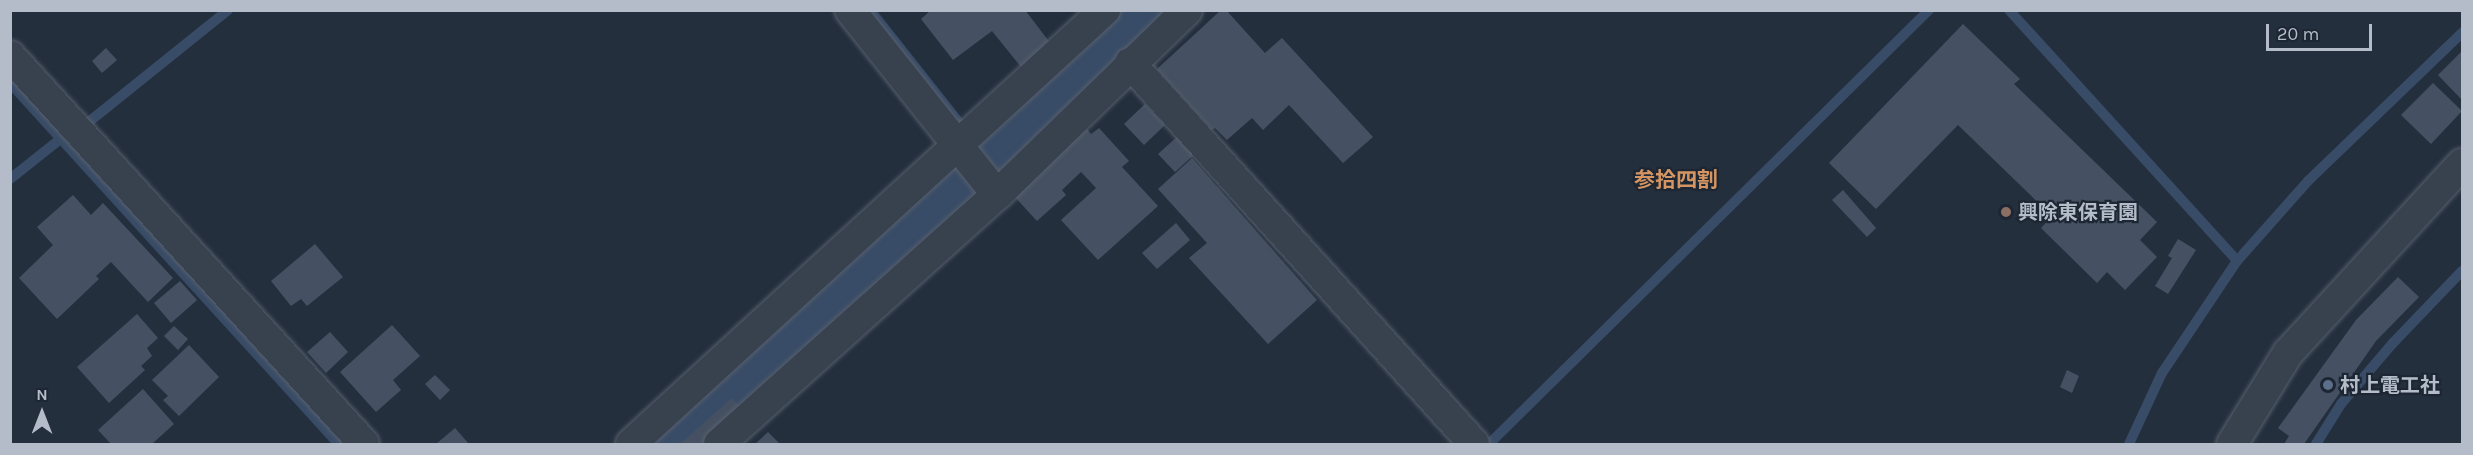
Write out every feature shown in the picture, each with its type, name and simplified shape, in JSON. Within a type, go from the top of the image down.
[{"type":"street","points":[[850,10],[964,144],[990,187]]},
{"type":"street","points":[[632,444],[964,144],[1105,10]]},
{"type":"street","points":[[719,444],[990,187],[1187,10]]},
{"type":"street","points":[[10,56],[364,444]]},
{"type":"street","points":[[1130,63],[1474,444]]},
{"type":"street","points":[[2232,444],[2288,353],[2463,164]]},
{"type":"building","points":[[931,10],[1025,10],[1051,44],[1021,67],[992,31],[953,60],[921,19]]},
{"type":"building","points":[[1221,10],[1226,10],[1265,53],[1282,38],[1373,137],[1343,163],[1289,105],[1263,130],[1252,118],[1227,140],[1215,128],[1212,130],[1157,69]]},
{"type":"building","points":[[1963,24],[2020,79],[2014,84],[2157,222],[2140,240],[2157,257],[2125,290],[2107,272],[2097,283],[2041,228],[2052,216],[1958,125],[1876,209],[1829,163]]},
{"type":"building","points":[[106,48],[117,60],[102,73],[92,61]]},
{"type":"building","points":[[2462,51],[2462,100],[2438,75]]},
{"type":"building","points":[[2433,83],[2462,111],[2431,144],[2401,115]]},
{"type":"building","points":[[1145,104],[1165,125],[1144,145],[1124,124]]},
{"type":"building","points":[[1099,128],[1129,161],[1122,167],[1158,206],[1098,260],[1061,220],[1096,188],[1081,172],[1062,190],[1066,195],[1037,221],[1014,196],[1087,129],[1091,134]]},
{"type":"building","points":[[1179,135],[1195,154],[1175,172],[1158,154]]},
{"type":"building","points":[[1192,158],[1317,300],[1268,344],[1189,258],[1207,243],[1158,189]]},
{"type":"building","points":[[1843,190],[1876,228],[1867,237],[1832,200]]},
{"type":"building","points":[[73,195],[91,215],[103,203],[173,278],[148,302],[111,262],[96,276],[99,279],[57,319],[19,278],[53,245],[37,227]]},
{"type":"building","points":[[1176,223],[1190,240],[1157,269],[1142,253]]},
{"type":"building","points":[[2178,239],[2196,250],[2168,294],[2155,286],[2172,258],[2168,256]]},
{"type":"building","points":[[315,244],[343,277],[307,306],[301,299],[291,306],[271,281]]},
{"type":"building","name":"村上電工社","points":[[2398,277],[2419,297],[2376,341],[2304,444],[2284,444],[2289,436],[2278,428],[2356,320]]},
{"type":"building","points":[[180,281],[197,300],[171,323],[154,303]]},
{"type":"building","points":[[137,314],[158,338],[147,348],[152,356],[141,366],[145,370],[109,403],[77,367]]},
{"type":"building","points":[[392,325],[420,356],[393,380],[401,390],[376,412],[340,372]]},
{"type":"building","points":[[174,326],[188,339],[178,350],[164,336]]},
{"type":"building","points":[[330,332],[348,352],[326,373],[307,352]]},
{"type":"building","points":[[189,345],[219,377],[179,416],[163,400],[168,396],[152,380]]},
{"type":"building","points":[[2067,370],[2079,376],[2072,393],[2060,387]]},
{"type":"building","points":[[435,375],[450,390],[440,400],[425,384]]},
{"type":"building","points":[[143,389],[174,424],[152,444],[111,444],[98,430]]},
{"type":"building","points":[[732,398],[744,411],[708,444],[680,444]]},
{"type":"building","points":[[455,428],[469,444],[436,444]]},
{"type":"building","points":[[768,432],[780,444],[755,444]]},
{"type":"waterway","points":[[90,121],[228,10]]},
{"type":"waterway","points":[[870,10],[967,133]]},
{"type":"waterway","points":[[660,444],[865,257],[919,214],[1140,10]]},
{"type":"waterway","points":[[1489,444],[1929,10]]},
{"type":"waterway","points":[[2009,10],[2237,261]]},
{"type":"waterway","points":[[2129,444],[2162,373],[2237,261],[2308,181],[2462,33]]},
{"type":"waterway","points":[[1114,34],[1122,42]]},
{"type":"waterway","points":[[10,83],[338,444]]},
{"type":"waterway","points":[[10,179],[64,136]]},
{"type":"waterway","points":[[2316,444],[2341,404],[2393,343],[2462,271]]},
{"type":"place","name":"興除東保育園","points":[[2006,212]]},
{"type":"place","name":"村上電工社","points":[[2328,385]]},
{"type":"district","name":"参拾四割","points":[[1676,180]]}]
